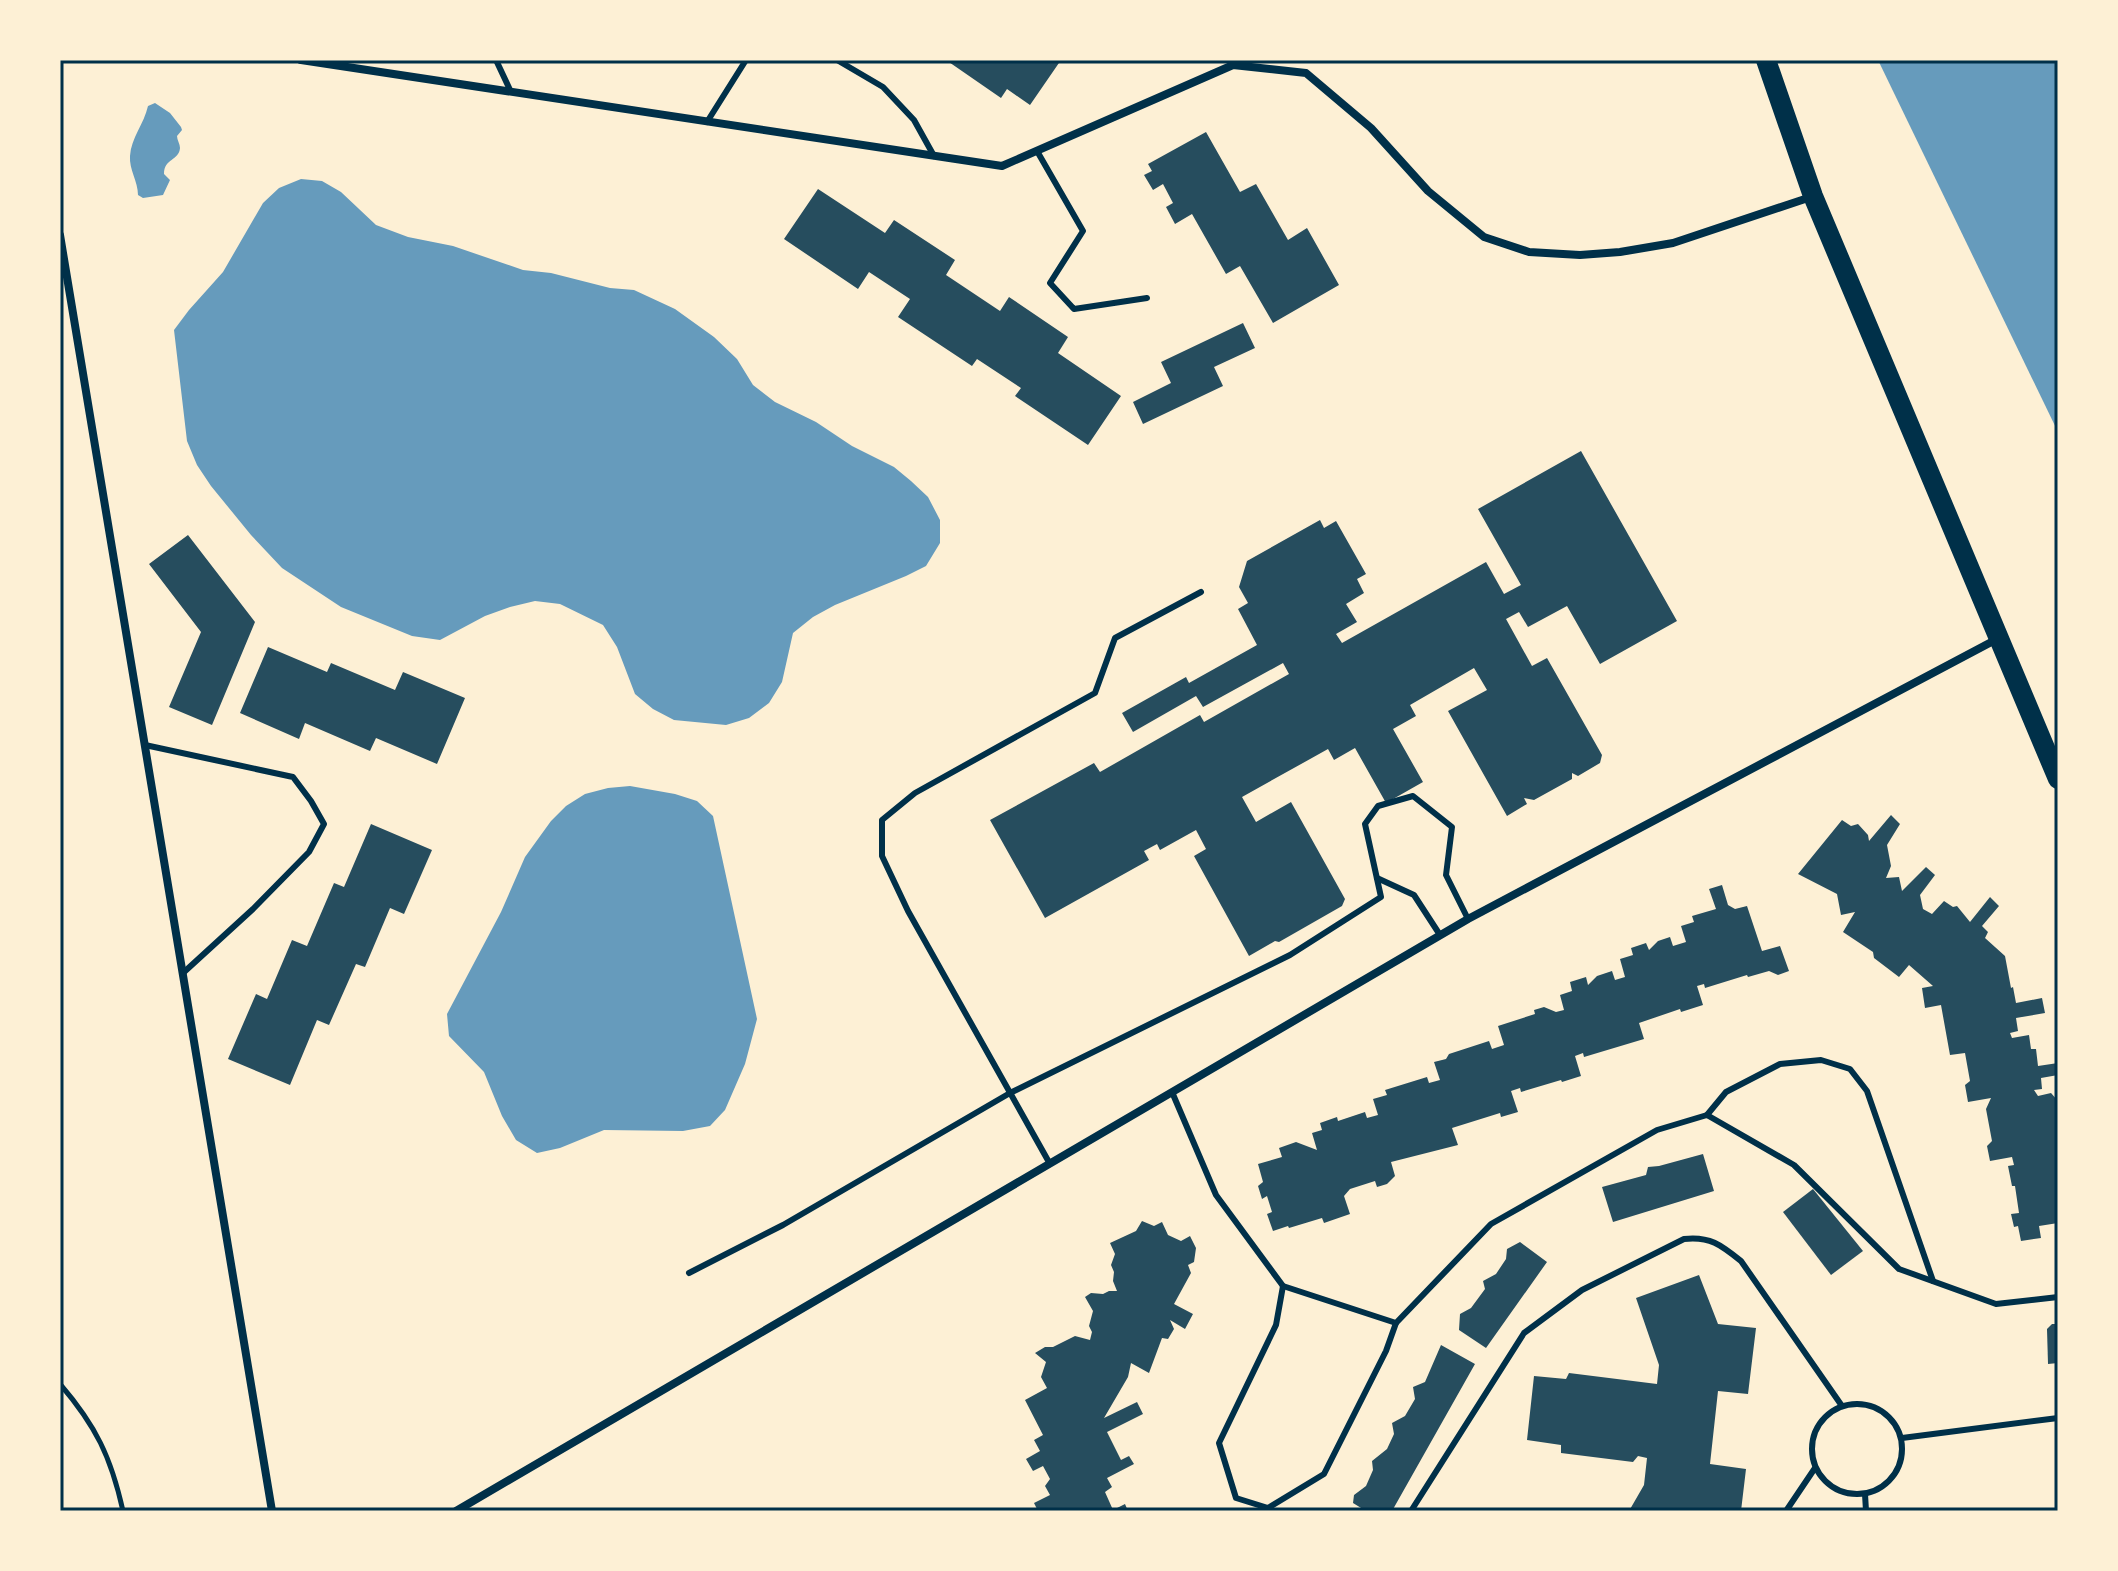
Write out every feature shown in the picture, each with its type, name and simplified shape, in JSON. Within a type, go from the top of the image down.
[{"type":"main road","points":[[1766,60],[1813,196],[2058,779]]},
{"type":"street","points":[[301,60],[1002,166],[1233,65],[1306,73],[1371,128],[1428,191],[1484,237],[1529,252],[1593,254],[1673,243],[1813,196]]},
{"type":"street","points":[[60,235],[272,1511]]},
{"type":"street","points":[[456,1511],[1468,919],[2000,638]]},
{"type":"lane","points":[[496,60],[511,92]]},
{"type":"lane","points":[[707,122],[746,60]]},
{"type":"lane","points":[[837,60],[883,87],[914,120],[934,156]]},
{"type":"lane","points":[[1037,151],[1083,231],[1050,283],[1074,309],[1147,298]]},
{"type":"lane","points":[[1050,1164],[908,911],[882,856],[882,820],[915,793],[1095,693],[1115,638],[1201,592]]},
{"type":"lane","points":[[145,745],[293,777],[324,824],[309,852],[183,973]]},
{"type":"lane","points":[[689,1273],[783,1225],[1010,1093],[1290,955],[1381,897],[1365,824],[1378,806],[1413,796],[1452,827],[1446,875],[1468,919]]},
{"type":"lane","points":[[1377,878],[1414,895],[1440,935]]},
{"type":"lane","points":[[1283,1286],[1276,1325],[1219,1443],[1236,1498],[1268,1508],[1324,1474],[1386,1351],[1396,1323],[1491,1224],[1657,1130],[1707,1115],[1726,1092],[1780,1064],[1821,1060],[1850,1069],[1867,1091],[1933,1281]]},
{"type":"lane","points":[[1172,1092],[1216,1195],[1283,1286],[1396,1323]]},
{"type":"lane","points":[[1707,1115],[1794,1165],[1899,1269],[1996,1304],[2058,1297]]},
{"type":"lane","points":[[1411,1511],[1524,1333],[1582,1290],[1684,1239],[1702,1237],[1741,1261],[1842,1406]]},
{"type":"lane","points":[[1857,1403],[1872,1406],[1896,1424],[1902,1438],[1903,1453],[1891,1480],[1865,1494],[1836,1490],[1815,1468],[1813,1438],[1818,1424],[1842,1406],[1857,1403]]},
{"type":"lane","points":[[1902,1438],[2058,1418]]},
{"type":"lane","points":[[1786,1511],[1815,1468]]},
{"type":"lane","points":[[1865,1494],[1866,1511]]},
{"type":"path","points":[[60,1384],[83,1411],[101,1441],[116,1480],[123,1511]]},
{"type":"water","points":[[1878,60],[2058,60],[2058,432]]},
{"type":"water","points":[[155,103],[170,113],[181,127],[177,136],[180,148],[165,169],[164,174],[170,180],[163,195],[143,198],[138,195],[130,156],[148,106]]},
{"type":"water","points":[[301,179],[322,181],[341,192],[376,225],[408,237],[453,246],[523,270],[634,290],[675,309],[714,337],[737,359],[753,385],[775,402],[894,467],[911,481],[928,497],[940,520],[940,543],[926,566],[835,605],[793,633],[782,682],[769,703],[749,718],[726,725],[674,720],[653,709],[635,694],[617,647],[603,625],[560,604],[535,601],[510,607],[485,616],[440,640],[412,636],[341,607],[282,568],[251,535],[197,465],[187,441],[174,330],[223,272],[263,203],[279,188]]},
{"type":"water","points":[[630,786],[697,801],[713,816],[757,1019],[745,1064],[725,1110],[710,1126],[683,1131],[604,1130],[560,1148],[537,1153],[516,1140],[502,1116],[484,1072],[449,1036],[447,1014],[501,912],[525,857],[551,821],[566,806],[585,794]]},
{"type":"building","points":[[946,60],[1061,60],[1030,105],[1007,89],[1001,98]]},
{"type":"building","points":[[1206,132],[1240,192],[1256,184],[1288,240],[1307,228],[1339,285],[1273,323],[1240,266],[1226,274],[1192,214],[1175,224],[1166,207],[1173,203],[1163,184],[1153,190],[1144,175],[1152,171],[1148,164]]},
{"type":"building","points":[[818,189],[885,233],[894,220],[955,260],[946,275],[1000,311],[1009,297],[1068,337],[1058,353],[1121,396],[1088,445],[1015,396],[1021,388],[977,359],[972,366],[898,317],[910,299],[869,272],[858,289],[784,239]]},
{"type":"building","points":[[1243,323],[1255,348],[1214,367],[1223,386],[1143,424],[1133,402],[1171,383],[1161,362]]},
{"type":"building","points":[[1581,451],[1677,621],[1600,664],[1567,606],[1528,627],[1519,612],[1506,619],[1532,666],[1547,658],[1602,755],[1600,763],[1578,776],[1572,773],[1572,779],[1534,800],[1524,798],[1527,804],[1507,816],[1448,711],[1487,690],[1474,668],[1410,705],[1416,716],[1393,729],[1423,782],[1386,803],[1355,748],[1334,760],[1328,749],[1242,797],[1256,822],[1291,802],[1345,899],[1342,906],[1249,956],[1194,856],[1206,849],[1196,830],[1160,850],[1157,844],[1144,851],[1149,860],[1045,918],[990,820],[1094,763],[1100,772],[1200,715],[1204,722],[1289,674],[1283,663],[1203,707],[1196,696],[1133,732],[1122,713],[1186,677],[1189,683],[1257,645],[1238,609],[1248,603],[1239,587],[1247,561],[1320,520],[1324,528],[1336,521],[1366,574],[1357,579],[1364,593],[1346,604],[1357,622],[1336,634],[1342,643],[1486,562],[1504,594],[1521,585],[1478,509]]},
{"type":"building","points":[[188,535],[255,622],[212,725],[169,707],[201,632],[149,564]]},
{"type":"building","points":[[268,647],[327,672],[331,663],[395,690],[403,672],[465,698],[437,764],[376,738],[370,751],[305,723],[299,739],[240,713]]},
{"type":"building","points":[[1891,815],[1900,824],[1887,845],[1891,866],[1886,878],[1899,877],[1902,891],[1926,867],[1935,875],[1920,895],[1923,909],[1932,914],[1944,901],[1957,906],[1970,922],[1990,897],[1999,906],[1982,926],[1988,932],[1985,938],[2005,956],[2016,1003],[2042,998],[2045,1013],[2016,1018],[2018,1031],[2010,1033],[2012,1038],[2029,1035],[2031,1049],[2036,1049],[2038,1066],[2058,1063],[2058,1075],[2041,1078],[2042,1089],[2034,1090],[2038,1096],[2051,1093],[2058,1101],[2058,1223],[2039,1226],[2041,1238],[2021,1241],[2018,1226],[2014,1227],[2011,1214],[2019,1213],[2008,1166],[2014,1165],[2012,1157],[1990,1161],[1987,1146],[1992,1141],[1986,1109],[1991,1098],[1968,1102],[1965,1085],[1970,1081],[1965,1053],[1950,1055],[1941,1005],[1925,1008],[1922,988],[1933,986],[1909,965],[1899,977],[1874,958],[1873,952],[1843,932],[1855,912],[1841,915],[1837,894],[1798,874],[1842,820],[1851,826],[1858,824],[1868,835],[1869,841]]},
{"type":"building","points":[[371,824],[432,850],[404,914],[390,908],[365,967],[356,964],[329,1025],[317,1020],[290,1085],[228,1059],[256,994],[267,999],[292,940],[307,946],[334,883],[344,887]]},
{"type":"building","points":[[1722,885],[1728,905],[1735,909],[1747,906],[1762,951],[1780,946],[1789,971],[1778,975],[1769,971],[1747,975],[1705,988],[1704,984],[1697,986],[1703,1005],[1639,1023],[1644,1039],[1584,1057],[1583,1053],[1575,1056],[1581,1076],[1521,1092],[1520,1088],[1511,1091],[1518,1112],[1501,1117],[1500,1113],[1452,1128],[1458,1145],[1391,1162],[1395,1176],[1387,1184],[1377,1187],[1375,1181],[1350,1189],[1344,1196],[1350,1214],[1324,1223],[1322,1218],[1273,1231],[1267,1214],[1272,1212],[1267,1196],[1262,1199],[1258,1186],[1263,1182],[1258,1164],[1282,1157],[1279,1148],[1296,1142],[1317,1150],[1312,1133],[1322,1130],[1320,1123],[1365,1112],[1367,1118],[1378,1115],[1373,1099],[1387,1095],[1385,1090],[1427,1077],[1429,1083],[1440,1080],[1434,1062],[1446,1059],[1449,1054],[1489,1041],[1492,1049],[1504,1045],[1498,1026],[1535,1014],[1534,1010],[1544,1007],[1556,1012],[1564,1010],[1560,995],[1572,991],[1570,982],[1586,977],[1588,985],[1597,976],[1612,971],[1615,980],[1625,977],[1620,959],[1633,955],[1631,948],[1646,943],[1649,950],[1658,941],[1670,937],[1673,946],[1686,942],[1681,926],[1694,922],[1692,916],[1716,909],[1709,889]]},
{"type":"building","points":[[1703,1154],[1714,1191],[1613,1222],[1602,1187],[1646,1175],[1648,1167]]},
{"type":"building","points":[[1813,1189],[1863,1251],[1831,1275],[1783,1212]]},
{"type":"building","points":[[1142,1221],[1154,1226],[1162,1222],[1168,1235],[1181,1241],[1190,1236],[1196,1248],[1194,1262],[1188,1265],[1191,1273],[1174,1304],[1193,1314],[1185,1329],[1170,1320],[1174,1329],[1168,1339],[1162,1338],[1149,1373],[1131,1363],[1128,1377],[1104,1418],[1137,1402],[1143,1414],[1107,1432],[1121,1460],[1129,1456],[1134,1464],[1107,1478],[1112,1487],[1105,1492],[1113,1510],[1125,1504],[1128,1511],[1038,1511],[1034,1503],[1050,1495],[1045,1486],[1050,1479],[1043,1466],[1033,1471],[1026,1459],[1040,1451],[1034,1440],[1043,1435],[1025,1400],[1047,1388],[1041,1377],[1046,1362],[1035,1353],[1075,1336],[1090,1340],[1092,1332],[1089,1326],[1093,1311],[1085,1297],[1091,1293],[1117,1291],[1111,1265],[1115,1254],[1110,1243],[1136,1231]]},
{"type":"building","points":[[1520,1242],[1547,1262],[1486,1348],[1459,1330],[1460,1314],[1471,1308],[1485,1289],[1483,1281],[1496,1274],[1506,1259],[1507,1249]]},
{"type":"building","points":[[1699,1275],[1718,1324],[1756,1328],[1748,1394],[1718,1391],[1710,1464],[1746,1469],[1741,1511],[1629,1511],[1644,1485],[1647,1458],[1638,1456],[1633,1462],[1561,1453],[1561,1445],[1527,1440],[1534,1376],[1566,1379],[1569,1373],[1657,1384],[1659,1365],[1636,1298]]},
{"type":"building","points":[[2052,1324],[2058,1324],[2058,1363],[2048,1364],[2047,1329]]},
{"type":"building","points":[[1441,1345],[1475,1364],[1392,1511],[1366,1511],[1353,1503],[1354,1495],[1366,1486],[1373,1470],[1372,1461],[1387,1449],[1394,1434],[1392,1423],[1405,1416],[1415,1399],[1413,1387],[1425,1382]]}]
